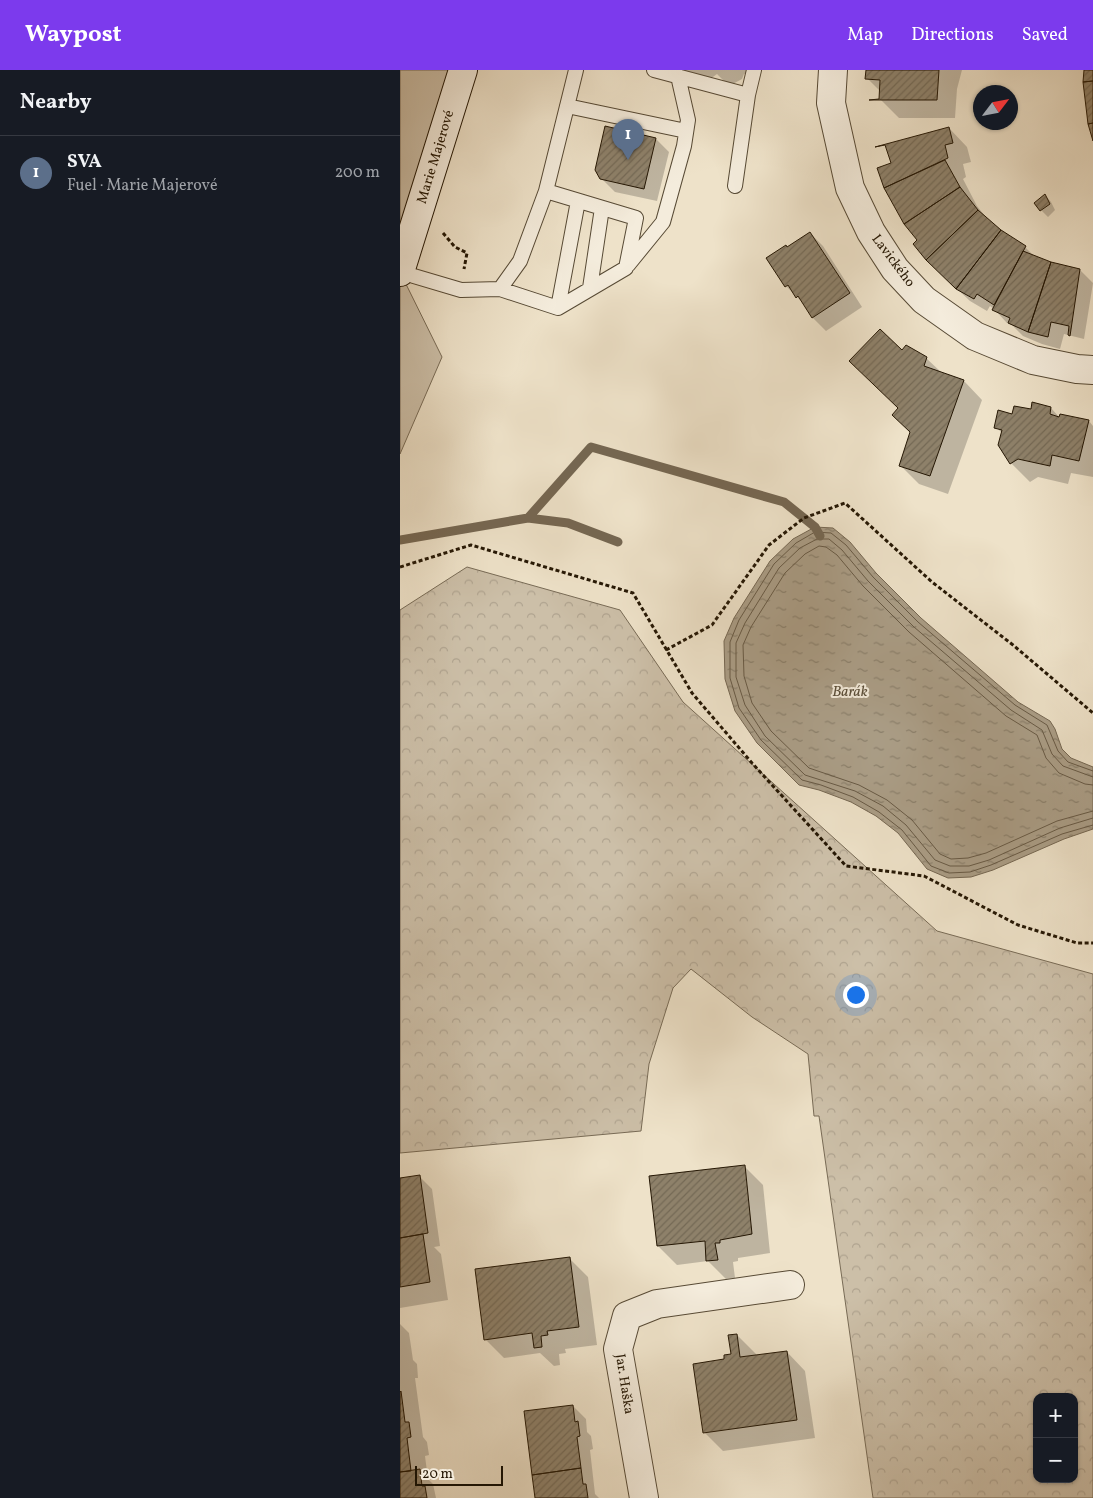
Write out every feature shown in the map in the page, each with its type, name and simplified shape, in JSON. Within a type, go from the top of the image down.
[{"type":"street","name":"Marie Majerové","points":[[400,272],[463,70]]},
{"type":"street","name":"Lavického","points":[[834,70],[831,103],[850,188],[871,232],[896,269],[924,300],[976,336],[1033,360],[1077,369],[1093,370]]},
{"type":"street","name":"Jar. Haška","points":[[644,1498],[618,1349],[627,1316],[657,1304],[790,1285]]},
{"type":"lane","points":[[500,290],[520,261],[546,191],[576,70]]},
{"type":"lane","points":[[654,70],[748,95]]},
{"type":"lane","points":[[735,186],[748,95],[754,70]]},
{"type":"lane","points":[[400,272],[461,290],[500,290],[558,308],[626,268],[663,222],[684,146],[688,120],[678,76]]},
{"type":"lane","points":[[567,106],[686,131]]},
{"type":"lane","points":[[546,191],[636,218],[626,268]]},
{"type":"lane","points":[[558,308],[578,200]]},
{"type":"lane","points":[[590,288],[602,208]]},
{"type":"path","points":[[442,232],[455,247],[467,253],[461,290]]},
{"type":"path","points":[[666,650],[712,625],[769,545],[804,518],[845,503],[932,582],[1012,645],[1093,713]]},
{"type":"path","points":[[400,567],[471,545],[633,593],[692,693],[752,763],[846,866],[924,876],[1018,925],[1077,943],[1093,943]]},
{"type":"green space","points":[[400,70],[463,70],[400,272]]},
{"type":"green space","points":[[400,272],[442,357],[400,454]]},
{"type":"green space","points":[[467,567],[620,610],[683,702],[937,931],[1093,974],[1093,1498],[873,1498],[819,1116],[814,1116],[808,1054],[752,1017],[691,969],[673,988],[649,1064],[641,1131],[400,1153],[400,610]]},
{"type":"water","name":"Barák","points":[[815,527],[833,528],[850,542],[876,573],[921,618],[1018,702],[1050,721],[1062,749],[1071,758],[1093,767],[1093,829],[1064,839],[993,870],[971,877],[948,878],[927,869],[898,833],[876,816],[851,802],[799,785],[757,743],[735,711],[725,679],[724,641],[734,618],[770,561],[793,539]]},
{"type":"building","points":[[866,70],[939,70],[937,100],[869,100],[879,99],[880,80],[865,79]]},
{"type":"building","points":[[1084,70],[1093,70],[1093,81],[1083,82]]},
{"type":"building","points":[[1093,81],[1093,123],[1088,124],[1083,82]]},
{"type":"building","points":[[1093,123],[1093,141],[1088,124]]},
{"type":"building","points":[[605,126],[656,138],[644,189],[600,179],[595,170]]},
{"type":"building","points":[[949,127],[953,143],[945,145],[948,158],[884,188],[877,168],[891,163],[885,145],[875,147]]},
{"type":"building","points":[[945,160],[960,187],[904,224],[884,188]]},
{"type":"building","points":[[960,187],[978,210],[926,260],[913,244],[917,240],[904,224]]},
{"type":"building","points":[[1045,194],[1050,204],[1040,211],[1034,203]]},
{"type":"building","points":[[978,210],[1001,230],[956,289],[926,260]]},
{"type":"building","points":[[1001,230],[1026,246],[994,305],[977,294],[974,299],[956,289]]},
{"type":"building","points":[[810,232],[850,293],[812,318],[798,296],[796,298],[788,285],[785,287],[766,258]]},
{"type":"building","points":[[1023,251],[1051,262],[1028,332],[1008,323],[1010,318],[992,310]]},
{"type":"building","points":[[1051,262],[1080,269],[1070,336],[1068,335],[1069,326],[1051,322],[1048,337],[1028,332]]},
{"type":"building","points":[[880,329],[902,350],[906,345],[927,357],[924,366],[964,380],[930,476],[899,466],[910,432],[892,415],[898,408],[849,361]]},
{"type":"building","points":[[1032,402],[1051,407],[1050,414],[1059,417],[1060,414],[1089,420],[1079,461],[1052,455],[1050,466],[1018,459],[1010,464],[998,445],[1002,430],[994,428],[998,410],[1012,414],[1014,406],[1031,409]]},
{"type":"building","points":[[745,1165],[752,1234],[720,1240],[720,1243],[715,1243],[718,1260],[706,1261],[705,1241],[657,1246],[649,1176]]},
{"type":"building","points":[[420,1175],[428,1233],[400,1238],[400,1178]]},
{"type":"building","points":[[423,1234],[430,1282],[400,1287],[400,1238]]},
{"type":"building","points":[[570,1257],[579,1327],[547,1331],[548,1335],[541,1336],[542,1347],[534,1348],[532,1333],[484,1340],[475,1269]]},
{"type":"building","points":[[737,1334],[740,1357],[787,1351],[797,1420],[703,1433],[693,1364],[724,1359],[724,1355],[731,1354],[728,1335]]},
{"type":"building","points":[[400,1392],[405,1422],[409,1422],[411,1437],[407,1438],[411,1471],[400,1472]]},
{"type":"building","points":[[573,1405],[575,1422],[578,1421],[580,1436],[577,1437],[581,1468],[532,1475],[524,1411]]},
{"type":"building","points":[[581,1468],[583,1484],[586,1484],[588,1498],[535,1498],[532,1475]]},
{"type":"building","points":[[420,1469],[422,1486],[425,1486],[427,1498],[400,1498],[400,1472]]},
{"type":"waterway","points":[[528,518],[591,447],[784,502],[815,527],[820,536]]},
{"type":"waterway","points":[[400,540],[528,518],[568,523],[618,542]]},
{"type":"place","name":"SVA","points":[[628,160]]}]
